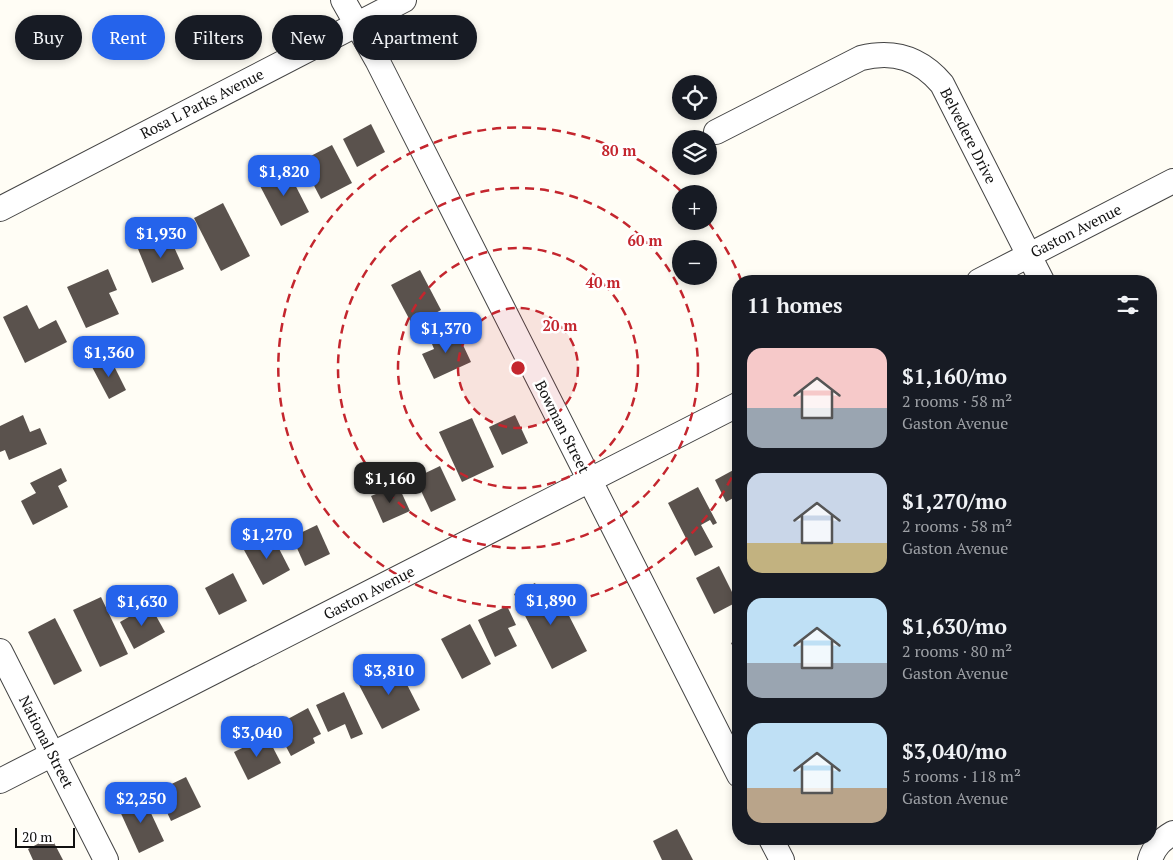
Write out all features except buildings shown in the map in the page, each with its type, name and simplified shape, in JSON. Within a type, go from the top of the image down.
[{"type":"street","name":"Bowman Street","points":[[343,0],[353,18]]},
{"type":"street","name":"Rosa L Parks Avenue","points":[[374,15],[404,0]]},
{"type":"street","name":"Rosa L Parks Avenue","points":[[0,209],[353,26]]},
{"type":"street","name":"Belvedere Drive","points":[[717,131],[860,58],[876,54],[897,55],[916,61],[931,71],[942,84],[1039,275]]},
{"type":"street","name":"Bowman Street","points":[[374,60],[589,481],[732,747]]},
{"type":"street","name":"Gaston Avenue","points":[[990,275],[1173,182]]},
{"type":"street","name":"Gaston Avenue","points":[[0,782],[732,408]]},
{"type":"street","name":"National Street","points":[[0,651],[106,860]]},
{"type":"street","points":[[1157,845],[1161,840],[1173,833]]},
{"type":"street","points":[[774,845],[782,860]]},
{"type":"street","points":[[1150,860],[1152,851],[1157,845]]}]
